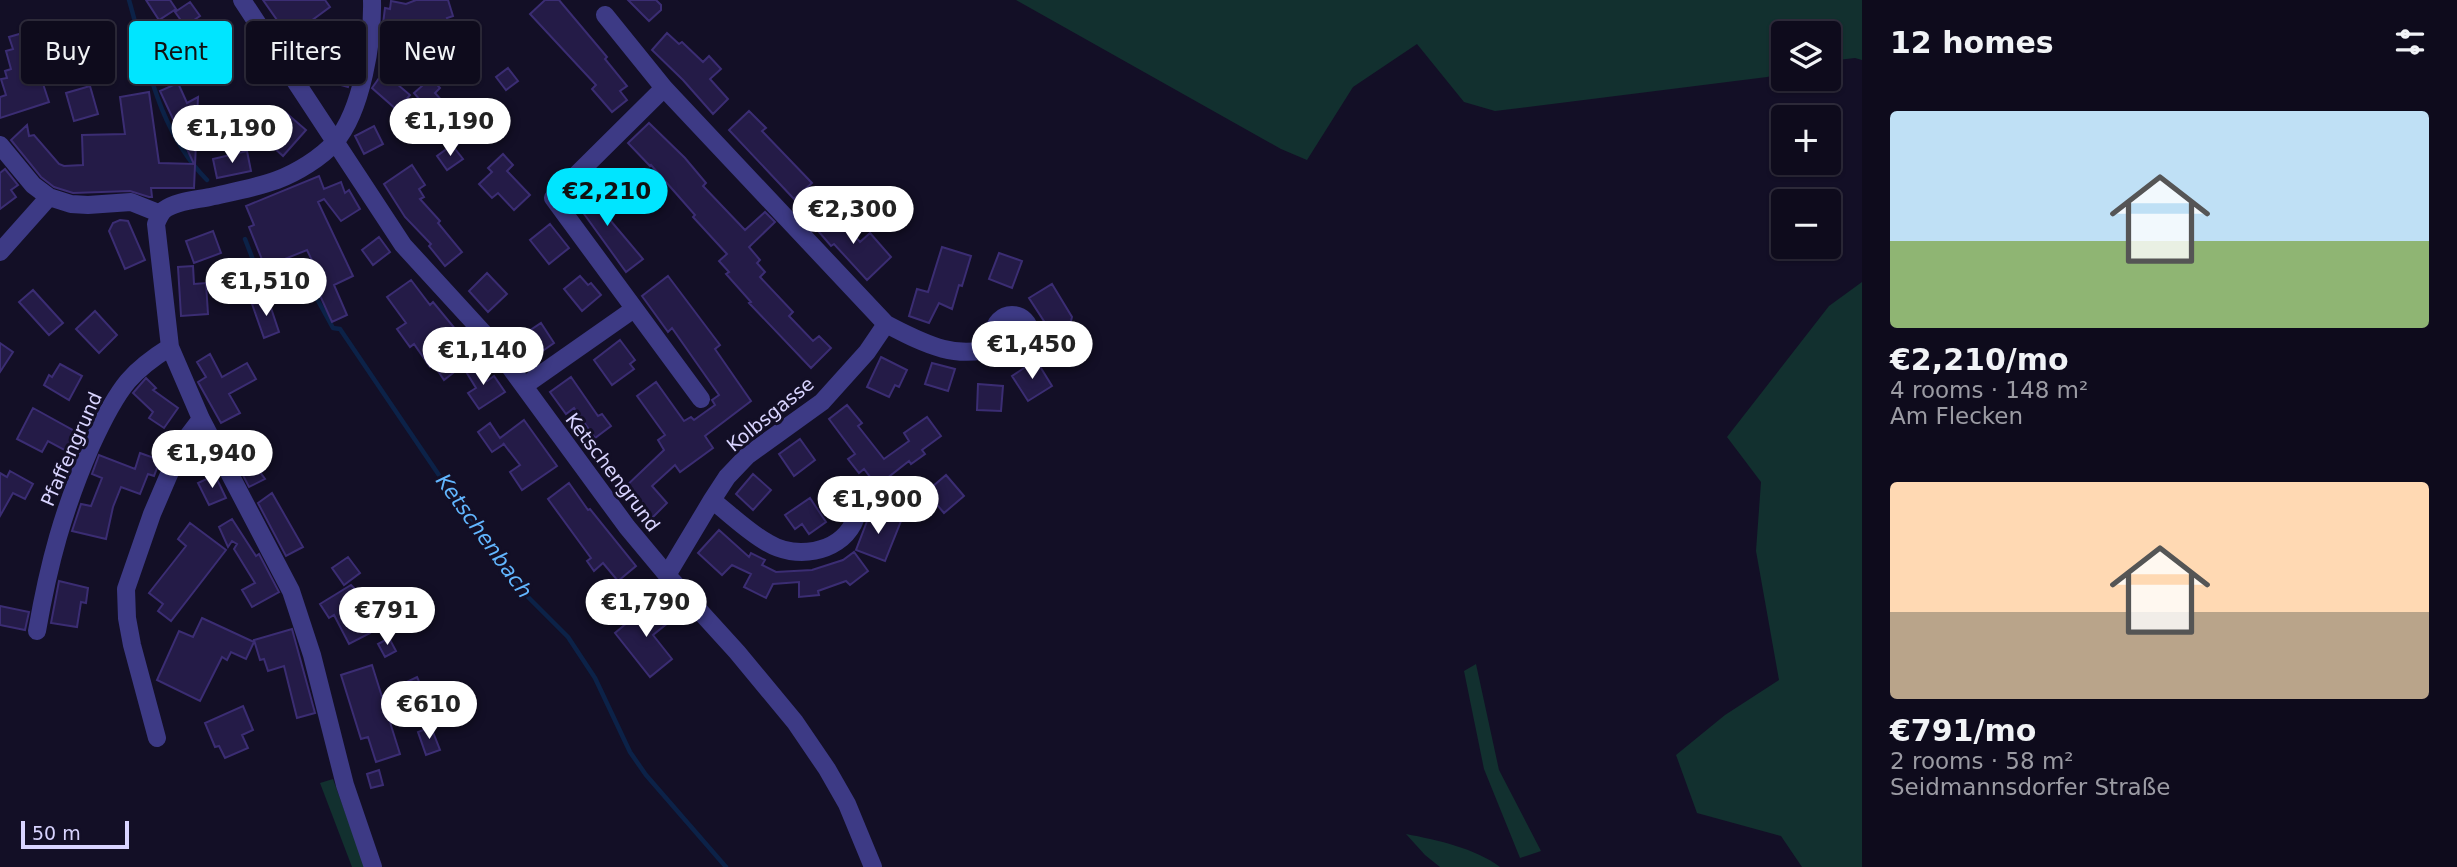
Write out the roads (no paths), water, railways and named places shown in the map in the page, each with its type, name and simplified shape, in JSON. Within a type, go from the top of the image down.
[{"type":"street","name":"Ketschengrund","points":[[242,0],[403,245],[490,340],[627,527],[795,722],[847,804],[873,867]]},
{"type":"street","points":[[372,0],[373,28],[363,78],[352,113],[335,142],[307,164],[279,179],[249,189],[179,204],[161,214],[156,224],[170,347],[201,419],[291,591],[312,655],[345,785],[373,867]]},
{"type":"street","points":[[605,15],[664,88],[886,324],[922,342],[949,351],[986,351],[998,345]]},
{"type":"street","points":[[664,88],[553,198],[701,399]]},
{"type":"street","points":[[0,145],[33,185],[49,197],[71,204],[131,202],[161,214]]},
{"type":"street","points":[[0,253],[49,197]]},
{"type":"street","points":[[524,386],[634,309]]},
{"type":"street","name":"Kolbsgasse","points":[[667,575],[727,477],[747,456],[822,402],[867,352],[886,324]]},
{"type":"street","name":"Pfaffengrund","points":[[37,631],[52,551],[70,494],[98,432],[129,379],[149,360],[170,347]]},
{"type":"street","points":[[157,738],[132,645],[127,618],[127,589],[152,514],[176,458],[201,419]]},
{"type":"street","points":[[712,500],[768,544],[792,552],[819,551],[839,542],[853,524],[860,498]]},
{"type":"waterway","name":"Ketschenbach","points":[[129,0],[149,72],[166,119],[191,161],[207,180]]},
{"type":"waterway","name":"Ketschenbach","points":[[245,239],[262,283],[285,291],[305,277],[333,328],[340,329],[464,512],[523,592],[568,637],[595,678],[630,752],[646,775],[726,867]]}]
